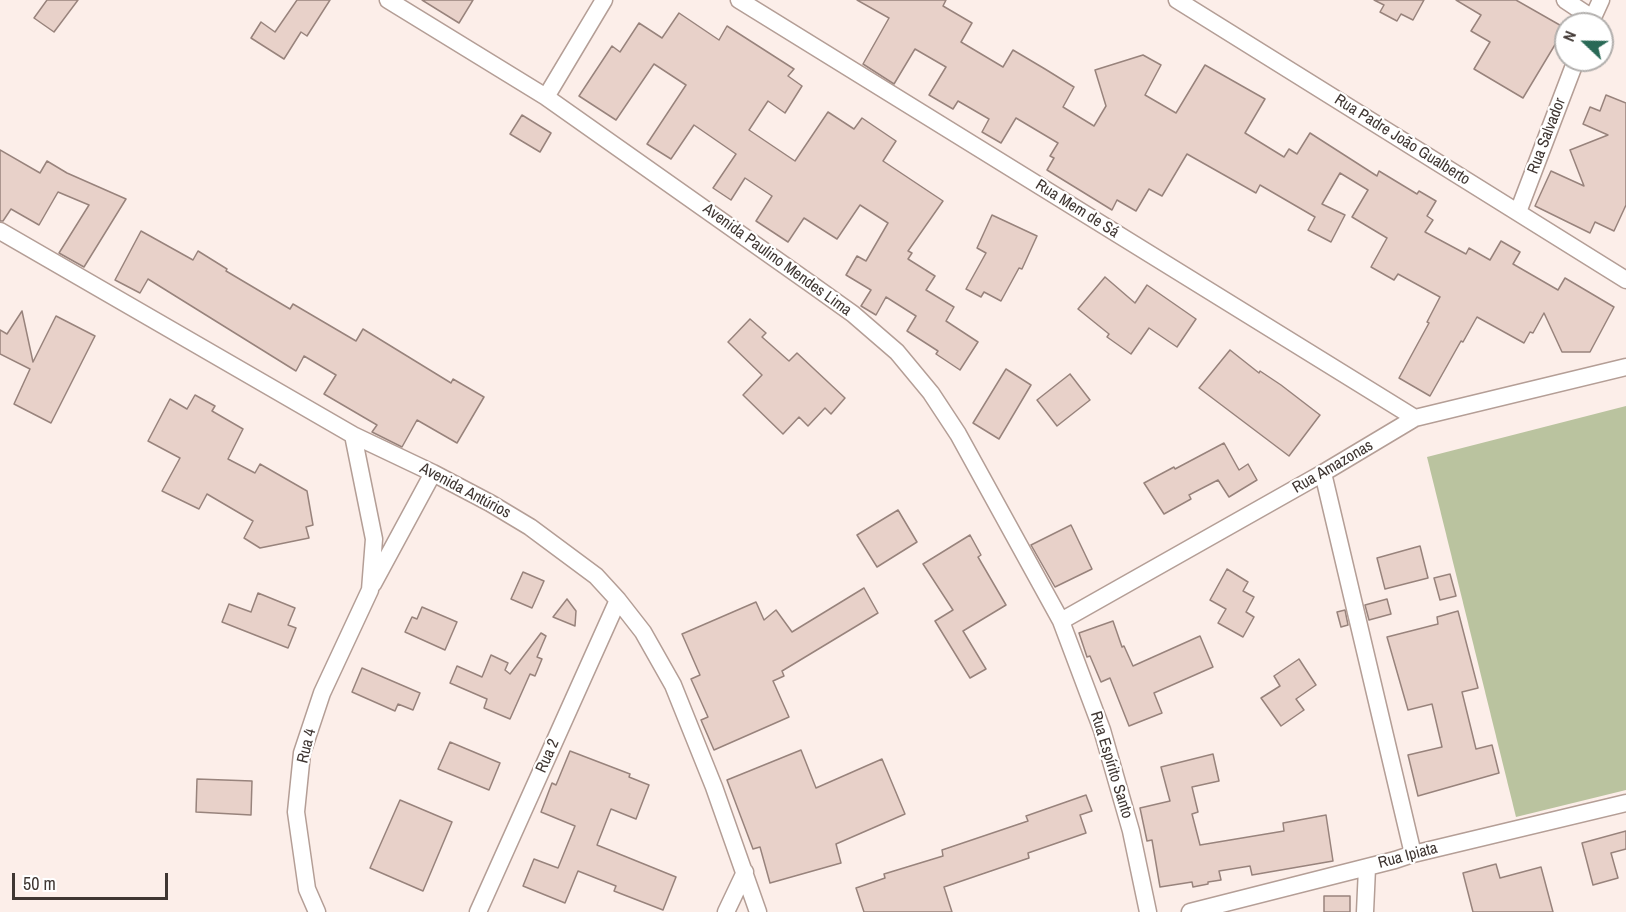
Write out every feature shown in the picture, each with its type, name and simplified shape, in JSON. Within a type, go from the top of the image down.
[{"type":"street","name":"Avenida Paulino Mendes Lima","points":[[388,0],[546,97],[836,302],[897,352],[932,393],[958,434],[1061,621]]},
{"type":"street","points":[[546,97],[604,0]]},
{"type":"street","name":"Rua Mem de Sá","points":[[739,0],[1415,418]]},
{"type":"street","name":"Rua Padre João Gualberto","points":[[1177,0],[1626,280]]},
{"type":"street","points":[[1564,0],[1579,12]]},
{"type":"street","name":"Rua Salvador","points":[[1518,212],[1571,72]]},
{"type":"street","name":"Avenida Antúrios","points":[[0,231],[353,435],[433,473],[530,527],[596,576],[643,632],[673,685],[745,872],[758,912]]},
{"type":"street","name":"Rua Amazonas","points":[[1061,621],[1323,473],[1415,418],[1626,367]]},
{"type":"street","name":"Rua 4","points":[[353,435],[374,539],[370,590]]},
{"type":"street","name":"Rua 4","points":[[317,912],[307,889],[296,812],[302,753],[322,693],[370,590],[433,473]]},
{"type":"street","points":[[1323,473],[1413,854]]},
{"type":"street","name":"Rua 2","points":[[478,912],[618,600]]},
{"type":"street","name":"Rua Espírito Santo","points":[[1061,621],[1102,730],[1131,831],[1148,912]]},
{"type":"street","name":"Rua Ipiata","points":[[1190,912],[1367,868],[1413,854],[1626,803]]},
{"type":"street","points":[[1365,912],[1367,868]]},
{"type":"street","points":[[726,912],[745,872]]},
{"type":"green space","points":[[1626,406],[1626,790],[1516,817],[1427,457]]},
{"type":"building","points":[[47,0],[78,0],[54,32],[34,18]]},
{"type":"building","points":[[297,0],[330,0],[307,36],[301,32],[284,59],[251,38],[261,22],[275,32]]},
{"type":"building","points":[[422,0],[473,0],[459,23]]},
{"type":"building","points":[[857,0],[946,0],[943,6],[972,23],[961,42],[1003,67],[1013,50],[1074,87],[1063,107],[1094,126],[1106,106],[1095,70],[1143,55],[1161,65],[1145,95],[1176,113],[1205,65],[1265,99],[1245,133],[1284,157],[1289,149],[1297,154],[1310,133],[1377,176],[1379,171],[1417,194],[1419,191],[1436,201],[1427,216],[1433,220],[1425,232],[1466,254],[1469,248],[1490,260],[1501,241],[1520,252],[1513,264],[1558,290],[1565,278],[1614,307],[1590,352],[1562,352],[1544,313],[1533,333],[1530,332],[1524,343],[1477,317],[1430,396],[1399,378],[1429,323],[1427,322],[1440,297],[1398,274],[1394,280],[1371,267],[1387,238],[1352,217],[1368,190],[1340,173],[1322,204],[1345,215],[1331,242],[1308,230],[1315,217],[1260,185],[1256,193],[1187,154],[1162,196],[1149,189],[1136,211],[1117,200],[1112,210],[1047,170],[1054,158],[1050,156],[1058,143],[1016,118],[1001,143],[982,132],[989,119],[958,101],[953,109],[929,95],[946,67],[915,49],[894,84],[863,64],[889,18]]},
{"type":"building","points":[[1374,0],[1424,0],[1413,20],[1401,14],[1397,21],[1380,12],[1384,5]]},
{"type":"building","points":[[1456,0],[1516,0],[1554,22],[1554,46],[1523,98],[1474,69],[1490,42],[1471,31],[1481,15]]},
{"type":"building","points":[[679,13],[719,40],[727,26],[794,69],[788,76],[802,86],[785,113],[768,101],[749,130],[795,161],[828,112],[854,129],[862,118],[896,141],[883,161],[943,201],[908,251],[912,253],[908,259],[935,276],[926,290],[954,307],[946,321],[978,342],[960,370],[936,354],[938,351],[907,331],[916,316],[886,297],[876,315],[861,306],[871,290],[846,275],[857,256],[866,261],[888,223],[860,205],[837,239],[804,218],[788,242],[756,221],[772,196],[745,178],[731,200],[713,188],[736,154],[694,125],[671,159],[647,144],[686,85],[654,64],[616,120],[579,96],[612,46],[620,52],[639,23],[662,38]]},
{"type":"building","points":[[1606,95],[1626,103],[1626,205],[1614,231],[1595,222],[1590,233],[1535,206],[1551,171],[1584,186],[1570,150],[1608,135],[1583,124],[1590,107],[1600,111]]},
{"type":"building","points":[[522,115],[551,133],[540,152],[510,134]]},
{"type":"building","points":[[0,150],[40,173],[47,161],[67,173],[126,199],[84,267],[59,253],[89,205],[58,192],[39,225],[11,209],[3,221],[0,221]]},
{"type":"building","points":[[992,215],[1037,236],[1022,269],[1019,268],[1001,301],[984,292],[981,297],[966,289],[986,253],[977,248]]},
{"type":"building","points":[[141,231],[193,260],[198,251],[227,269],[226,271],[290,309],[293,304],[356,341],[363,329],[451,383],[453,379],[484,397],[457,443],[417,420],[402,447],[372,432],[377,425],[324,394],[336,375],[304,356],[296,371],[148,279],[140,293],[115,280]]},
{"type":"building","points":[[1105,277],[1135,303],[1147,285],[1196,319],[1177,347],[1149,328],[1131,354],[1107,337],[1109,334],[1078,309]]},
{"type":"building","points":[[22,311],[33,362],[56,316],[95,336],[51,423],[14,404],[30,369],[0,354],[0,330],[7,334]]},
{"type":"building","points":[[750,319],[766,333],[762,337],[789,361],[797,353],[845,398],[831,414],[825,408],[808,426],[799,417],[783,434],[743,395],[762,375],[728,342]]},
{"type":"building","points":[[1230,350],[1320,415],[1289,456],[1199,388]]},
{"type":"building","points":[[1006,369],[1031,385],[999,439],[973,423]]},
{"type":"building","points":[[1070,374],[1090,400],[1057,426],[1037,400]]},
{"type":"building","points":[[195,395],[215,406],[212,411],[243,429],[228,459],[255,473],[260,464],[307,491],[313,525],[306,527],[309,538],[260,548],[244,538],[253,521],[207,494],[199,509],[162,491],[180,458],[148,441],[170,399],[187,409]]},
{"type":"building","points":[[1224,443],[1239,470],[1248,464],[1257,480],[1229,497],[1218,480],[1189,495],[1191,499],[1164,514],[1144,483]]},
{"type":"building","points":[[898,510],[917,542],[877,567],[857,535]]},
{"type":"building","points":[[1071,525],[1092,569],[1055,587],[1031,545]]},
{"type":"building","points":[[970,535],[981,555],[978,557],[1006,605],[963,631],[986,669],[970,678],[935,621],[953,610],[923,564]]},
{"type":"building","points":[[1420,546],[1428,578],[1385,589],[1377,558]]},
{"type":"building","points":[[1227,569],[1248,582],[1243,591],[1254,597],[1246,612],[1254,617],[1243,637],[1218,623],[1226,609],[1210,600]]},
{"type":"building","points":[[523,572],[544,581],[532,608],[511,599]]},
{"type":"building","points":[[1450,574],[1456,596],[1440,600],[1434,578]]},
{"type":"building","points":[[864,588],[878,613],[782,671],[784,676],[773,681],[789,717],[714,750],[701,720],[708,717],[691,679],[700,675],[682,634],[756,602],[764,620],[776,610],[792,632]]},
{"type":"building","points":[[258,593],[295,608],[288,625],[296,628],[288,648],[222,622],[229,604],[251,612]]},
{"type":"building","points":[[567,599],[576,611],[575,626],[553,617]]},
{"type":"building","points":[[1387,599],[1391,614],[1369,620],[1365,605]]},
{"type":"building","points":[[422,607],[457,622],[445,650],[405,632],[412,617],[417,619]]},
{"type":"building","points":[[1345,610],[1348,625],[1341,627],[1337,612]]},
{"type":"building","points":[[1458,611],[1478,688],[1462,692],[1476,749],[1492,745],[1499,773],[1418,796],[1408,755],[1442,747],[1432,704],[1408,710],[1387,637],[1438,624],[1437,617]]},
{"type":"building","points":[[1113,621],[1122,647],[1124,646],[1133,666],[1200,636],[1213,667],[1154,693],[1162,713],[1129,726],[1110,678],[1101,682],[1090,656],[1087,657],[1079,633]]},
{"type":"building","points":[[541,633],[546,636],[537,657],[542,659],[535,676],[530,674],[510,719],[484,708],[487,699],[450,683],[457,666],[482,677],[491,655],[508,663],[505,670],[510,674]]},
{"type":"building","points":[[1299,659],[1316,685],[1296,699],[1304,710],[1281,726],[1261,698],[1280,686],[1274,676]]},
{"type":"building","points":[[362,668],[420,693],[413,710],[398,704],[395,711],[352,692]]},
{"type":"building","points":[[450,742],[500,763],[489,790],[438,769]]},
{"type":"building","points":[[801,750],[816,788],[882,759],[905,814],[836,844],[841,863],[770,883],[760,847],[753,849],[727,780]]},
{"type":"building","points":[[570,751],[630,774],[629,777],[649,785],[636,819],[611,809],[597,845],[676,877],[663,910],[614,891],[616,886],[578,871],[565,903],[523,886],[534,859],[558,868],[575,826],[541,812],[552,783],[556,785]]},
{"type":"building","points":[[1213,754],[1219,781],[1192,787],[1198,812],[1192,814],[1200,845],[1284,831],[1283,823],[1326,815],[1333,861],[1252,875],[1250,866],[1219,871],[1221,880],[1208,882],[1208,884],[1193,887],[1192,882],[1160,887],[1152,840],[1147,841],[1140,808],[1170,801],[1161,767]]},
{"type":"building","points":[[197,779],[252,781],[251,815],[196,812]]},
{"type":"building","points":[[1086,795],[1092,811],[1080,815],[1086,833],[1028,853],[1029,858],[944,887],[952,912],[864,912],[856,888],[885,878],[884,874],[943,856],[942,850],[1028,821],[1026,816]]},
{"type":"building","points":[[400,800],[452,822],[423,891],[370,868]]},
{"type":"building","points":[[1626,831],[1626,849],[1611,853],[1618,878],[1593,885],[1582,843]]},
{"type":"building","points":[[1496,864],[1500,878],[1541,867],[1553,912],[1473,912],[1463,873]]},
{"type":"building","points":[[1324,896],[1350,896],[1350,912],[1324,912]]}]
